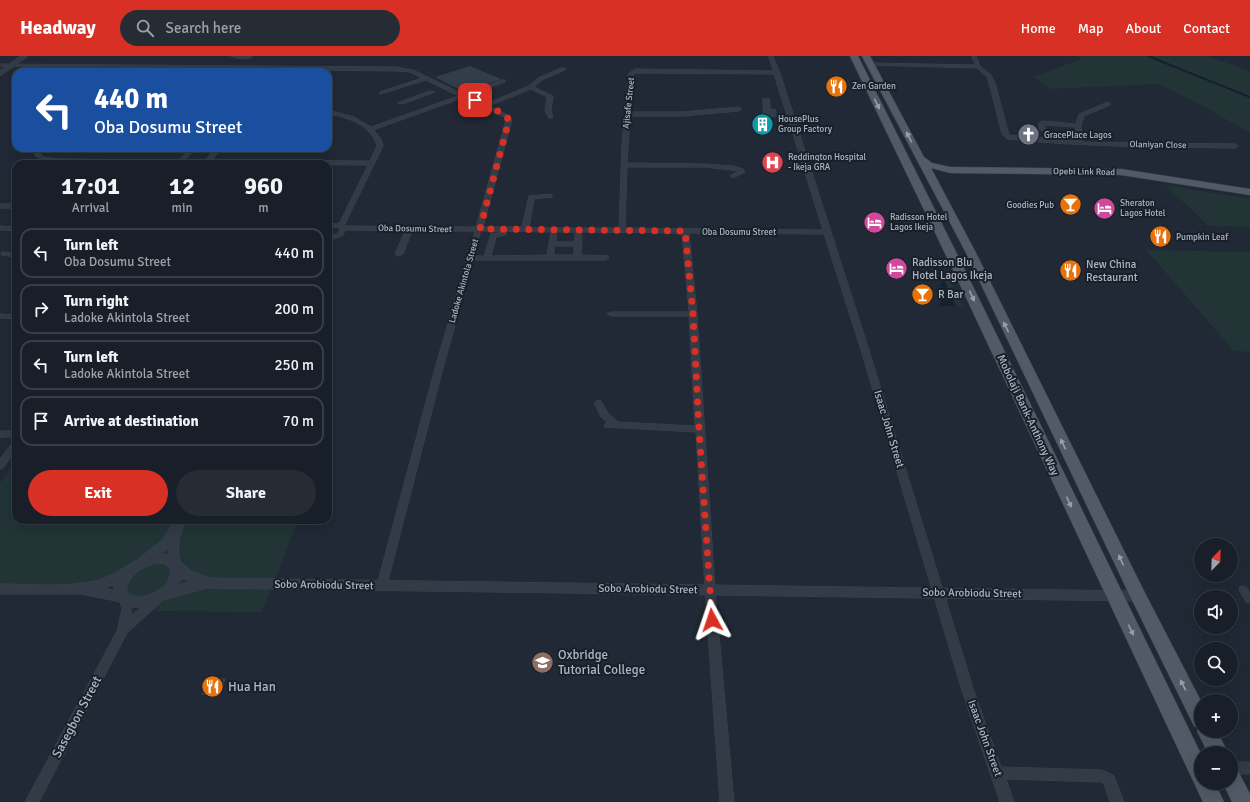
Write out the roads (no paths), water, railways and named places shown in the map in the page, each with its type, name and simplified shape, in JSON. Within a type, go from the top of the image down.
[{"type":"main road","name":"Mobolaji Bank-Anthony Way","points":[[854,56],[960,272],[1194,761]]},
{"type":"main road","name":"Mobolaji Bank-Anthony Way","points":[[868,60],[971,253],[1138,596],[1194,706]]},
{"type":"main road","name":"Opebi Link Road","points":[[920,158],[929,165],[950,170],[1121,172],[1250,192]]},
{"type":"main road","name":"Opebi Link Road","points":[[935,187],[938,179],[944,175],[952,174],[1101,176],[1141,179],[1250,196]]},
{"type":"main road","points":[[950,252],[956,257],[964,259],[968,259],[971,253]]},
{"type":"main road","points":[[960,272],[965,267],[974,268],[980,272]]},
{"type":"main road","points":[[1208,790],[1214,802]]},
{"type":"main road","points":[[1237,790],[1243,802]]},
{"type":"street","points":[[0,74],[25,56]]},
{"type":"street","points":[[225,64],[232,56],[250,56]]},
{"type":"street","points":[[241,67],[250,56]]},
{"type":"street","name":"Isaac John Street","points":[[772,56],[865,350],[968,690],[1007,802]]},
{"type":"street","points":[[868,60],[978,67],[974,56]]},
{"type":"street","name":"Ladoke Akintola Street","points":[[0,64],[388,68],[411,71],[504,114],[509,120],[480,229],[470,258],[382,585]]},
{"type":"street","name":"Olaniyan Close","points":[[978,67],[989,76],[1006,135],[1012,138],[1051,142],[1156,146],[1235,146]]},
{"type":"street","points":[[486,106],[531,87],[540,79],[563,68]]},
{"type":"street","name":"Ajisafe Street","points":[[622,231],[630,75],[636,71],[777,73]]},
{"type":"street","points":[[382,93],[427,78]]},
{"type":"street","points":[[372,129],[503,81]]},
{"type":"street","points":[[400,86],[407,90]]},
{"type":"street","points":[[531,87],[550,96],[548,111],[551,117]]},
{"type":"street","points":[[401,103],[432,92]]},
{"type":"street","points":[[414,93],[421,96]]},
{"type":"street","points":[[1080,142],[1078,126],[1079,117],[1084,112],[1108,104]]},
{"type":"street","points":[[627,114],[683,114],[739,110]]},
{"type":"street","points":[[332,113],[372,129],[379,139],[380,146],[349,206],[341,227],[343,230],[334,238]]},
{"type":"street","points":[[1042,129],[1042,123],[1078,126]]},
{"type":"street","points":[[38,152],[37,154],[42,159],[47,160]]},
{"type":"street","points":[[182,160],[189,152]]},
{"type":"street","points":[[209,160],[216,152]]},
{"type":"street","points":[[332,163],[372,163]]},
{"type":"street","points":[[625,165],[683,165],[725,167],[741,170],[742,172],[733,176]]},
{"type":"street","points":[[525,229],[531,197],[550,196]]},
{"type":"street","points":[[0,206],[12,206]]},
{"type":"street","name":"Oba Dosumu Street","points":[[332,226],[409,229],[827,232]]},
{"type":"street","points":[[0,228],[12,229]]},
{"type":"street","points":[[334,238],[364,228]]},
{"type":"street","points":[[399,254],[409,229]]},
{"type":"street","points":[[577,258],[578,230]]},
{"type":"street","points":[[685,231],[693,314],[710,590],[727,802]]},
{"type":"street","points":[[487,257],[493,235],[554,233],[550,257]]},
{"type":"street","points":[[553,244],[578,244]]},
{"type":"street","points":[[3,254],[12,255]]},
{"type":"street","points":[[470,258],[605,258]]},
{"type":"street","points":[[611,314],[693,314]]},
{"type":"street","points":[[0,316],[12,317]]},
{"type":"street","points":[[598,403],[611,425],[699,429]]},
{"type":"street","points":[[0,434],[12,434]]},
{"type":"street","points":[[0,466],[12,450]]},
{"type":"street","points":[[81,590],[107,583],[157,553],[175,532],[179,524]]},
{"type":"street","points":[[0,589],[81,590],[123,598],[140,603],[162,595],[176,581],[178,574],[173,556],[175,532]]},
{"type":"street","points":[[123,598],[119,592],[119,586],[126,573],[136,565],[161,558],[170,560],[177,566]]},
{"type":"street","name":"Sobo Arobiodu Street","points":[[177,566],[186,574],[207,583]]},
{"type":"street","name":"Sobo Arobiodu Street","points":[[162,595],[207,583],[1138,596]]},
{"type":"street","name":"Sasegbon Street","points":[[32,802],[122,632],[135,617],[162,595]]},
{"type":"street","name":"Sasegbon Street","points":[[122,632],[127,609],[123,598]]},
{"type":"street","points":[[1238,768],[1250,768]]},
{"type":"street","points":[[998,773],[1102,776],[1109,780],[1117,802]]},
{"type":"water","points":[[944,280],[956,306],[938,306],[946,294],[940,292],[943,287],[939,286]]},
{"type":"waterway","points":[[1148,56],[1250,97]]},
{"type":"place","name":"Zen Garden","points":[[836,86]]},
{"type":"place","name":"HousePlus Group Factory","points":[[762,124]]},
{"type":"place","name":"GracePlace Lagos","points":[[1028,135]]},
{"type":"place","name":"Reddington Hospital - Ikeja GRA","points":[[772,162]]},
{"type":"place","name":"Goodies Pub","points":[[1070,205]]},
{"type":"place","name":"Sheraton Lagos Hotel","points":[[1105,208]]},
{"type":"place","name":"Radisson Hotel Lagos Ikeja","points":[[875,222]]},
{"type":"place","name":"Pumpkin Leaf","points":[[1160,237]]},
{"type":"place","name":"Radisson Blu Hotel Lagos Ikeja","points":[[896,268]]},
{"type":"place","name":"New China Restaurant","points":[[1070,270]]},
{"type":"place","name":"R Bar","points":[[922,294]]},
{"type":"place","name":"Oxbridge Tutorial College","points":[[543,662]]},
{"type":"place","name":"Hua Han","points":[[213,687]]}]
